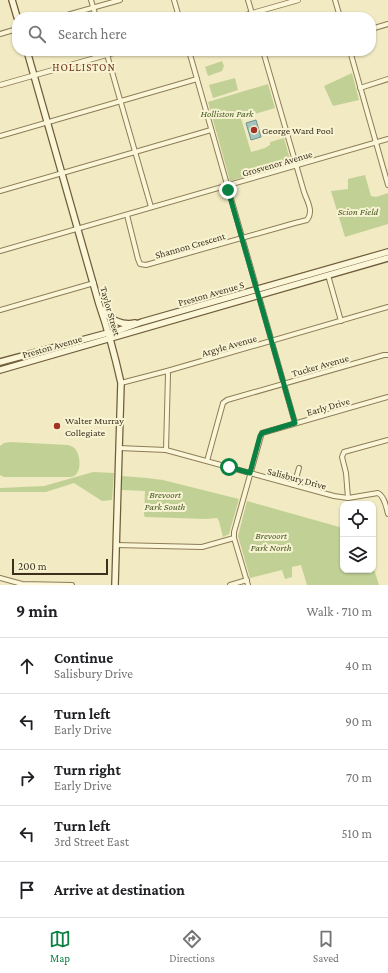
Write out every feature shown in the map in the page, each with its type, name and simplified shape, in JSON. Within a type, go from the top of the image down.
[{"type":"main road","points":[[12,0],[16,12]]},
{"type":"main road","name":"Taylor Street","points":[[28,56],[116,360],[121,383],[115,585]]},
{"type":"main road","name":"Preston Avenue S","points":[[109,336],[388,252]]},
{"type":"main road","name":"Preston Avenue S","points":[[109,336],[142,322],[328,275],[388,258]]},
{"type":"main road","points":[[99,304],[108,316],[118,322],[132,324],[142,322]]},
{"type":"main road","name":"Preston Avenue","points":[[0,362],[109,336]]},
{"type":"main road","name":"Preston Avenue","points":[[0,370],[109,336]]},
{"type":"street","points":[[91,0],[95,12]]},
{"type":"street","points":[[79,12],[120,0]]},
{"type":"street","points":[[174,0],[178,12]]},
{"type":"street","points":[[248,0],[252,12]]},
{"type":"street","points":[[262,12],[298,0]]},
{"type":"street","points":[[335,0],[339,12]]},
{"type":"street","points":[[376,28],[388,24]]},
{"type":"street","points":[[0,34],[12,30]]},
{"type":"street","points":[[0,85],[97,56]]},
{"type":"street","points":[[107,56],[151,208]]},
{"type":"street","points":[[190,56],[295,423]]},
{"type":"street","points":[[264,56],[296,166]]},
{"type":"street","points":[[351,56],[388,185]]},
{"type":"street","points":[[0,136],[197,79]]},
{"type":"street","points":[[360,88],[388,80]]},
{"type":"street","points":[[0,191],[211,130]]},
{"type":"street","name":"Grosvenor Avenue","points":[[0,250],[127,215],[388,139]]},
{"type":"street","name":"Shannon Crescent","points":[[127,215],[138,259],[140,264],[146,265],[308,220],[310,211],[296,166]]},
{"type":"street","points":[[328,275],[341,321]]},
{"type":"street","points":[[0,310],[94,283]]},
{"type":"street","name":"Argyle Avenue","points":[[121,383],[388,307]]},
{"type":"street","name":"Tucker Avenue","points":[[207,462],[223,403],[227,400],[388,354]]},
{"type":"street","points":[[166,450],[167,371]]},
{"type":"street","name":"Early Drive","points":[[247,583],[234,538],[234,532],[262,433],[388,397]]},
{"type":"street","points":[[348,498],[346,473],[342,457],[344,452],[388,440]]},
{"type":"street","name":"Salisbury Drive","points":[[119,448],[166,450],[334,496],[348,498],[378,494],[383,498],[388,514]]},
{"type":"street","points":[[294,485],[299,468]]},
{"type":"street","points":[[116,545],[202,547],[234,538]]},
{"type":"street","points":[[0,578],[18,584],[72,585]]},
{"type":"street","points":[[230,585],[247,583]]},
{"type":"green space","points":[[222,61],[224,66],[222,71],[208,76],[205,67]]},
{"type":"green space","points":[[352,73],[359,100],[333,106],[324,86]]},
{"type":"green space","points":[[235,78],[238,90],[213,98],[209,85]]},
{"type":"green space","name":"Holliston Park","points":[[268,84],[275,108],[241,118],[251,152],[265,148],[270,145],[270,142],[284,138],[291,163],[230,181],[208,102]]},
{"type":"green space","name":"Scion Field","points":[[365,175],[371,196],[376,197],[388,193],[388,224],[345,237],[331,191],[348,189],[348,179]]},
{"type":"green space","points":[[10,442],[71,446],[75,449],[80,462],[78,471],[71,477],[4,477],[0,475],[0,446],[4,443]]},
{"type":"green space","points":[[93,472],[114,473],[112,500],[102,501],[74,483],[46,492],[0,492],[0,488],[44,486]]},
{"type":"green space","name":"Brevoort Park South","points":[[122,476],[163,480],[239,499],[229,534],[223,537],[217,518],[145,517],[145,491],[122,490]]},
{"type":"green space","name":"Brevoort Park North","points":[[247,501],[340,527],[340,573],[375,573],[379,585],[307,585],[301,565],[292,567],[292,577],[285,579],[282,570],[250,578],[238,536]]},
{"type":"water","name":"George Ward Pool","points":[[256,120],[261,137],[251,140],[246,123]]},
{"type":"place","name":"George Ward Pool","points":[[254,130]]},
{"type":"place","name":"Walter Murray Collegiate","points":[[57,426]]},
{"type":"district","name":"HOLLISTON","points":[[84,67]]},
{"type":"route","points":[[228,190],[295,423],[262,433],[250,473],[229,467]]}]
